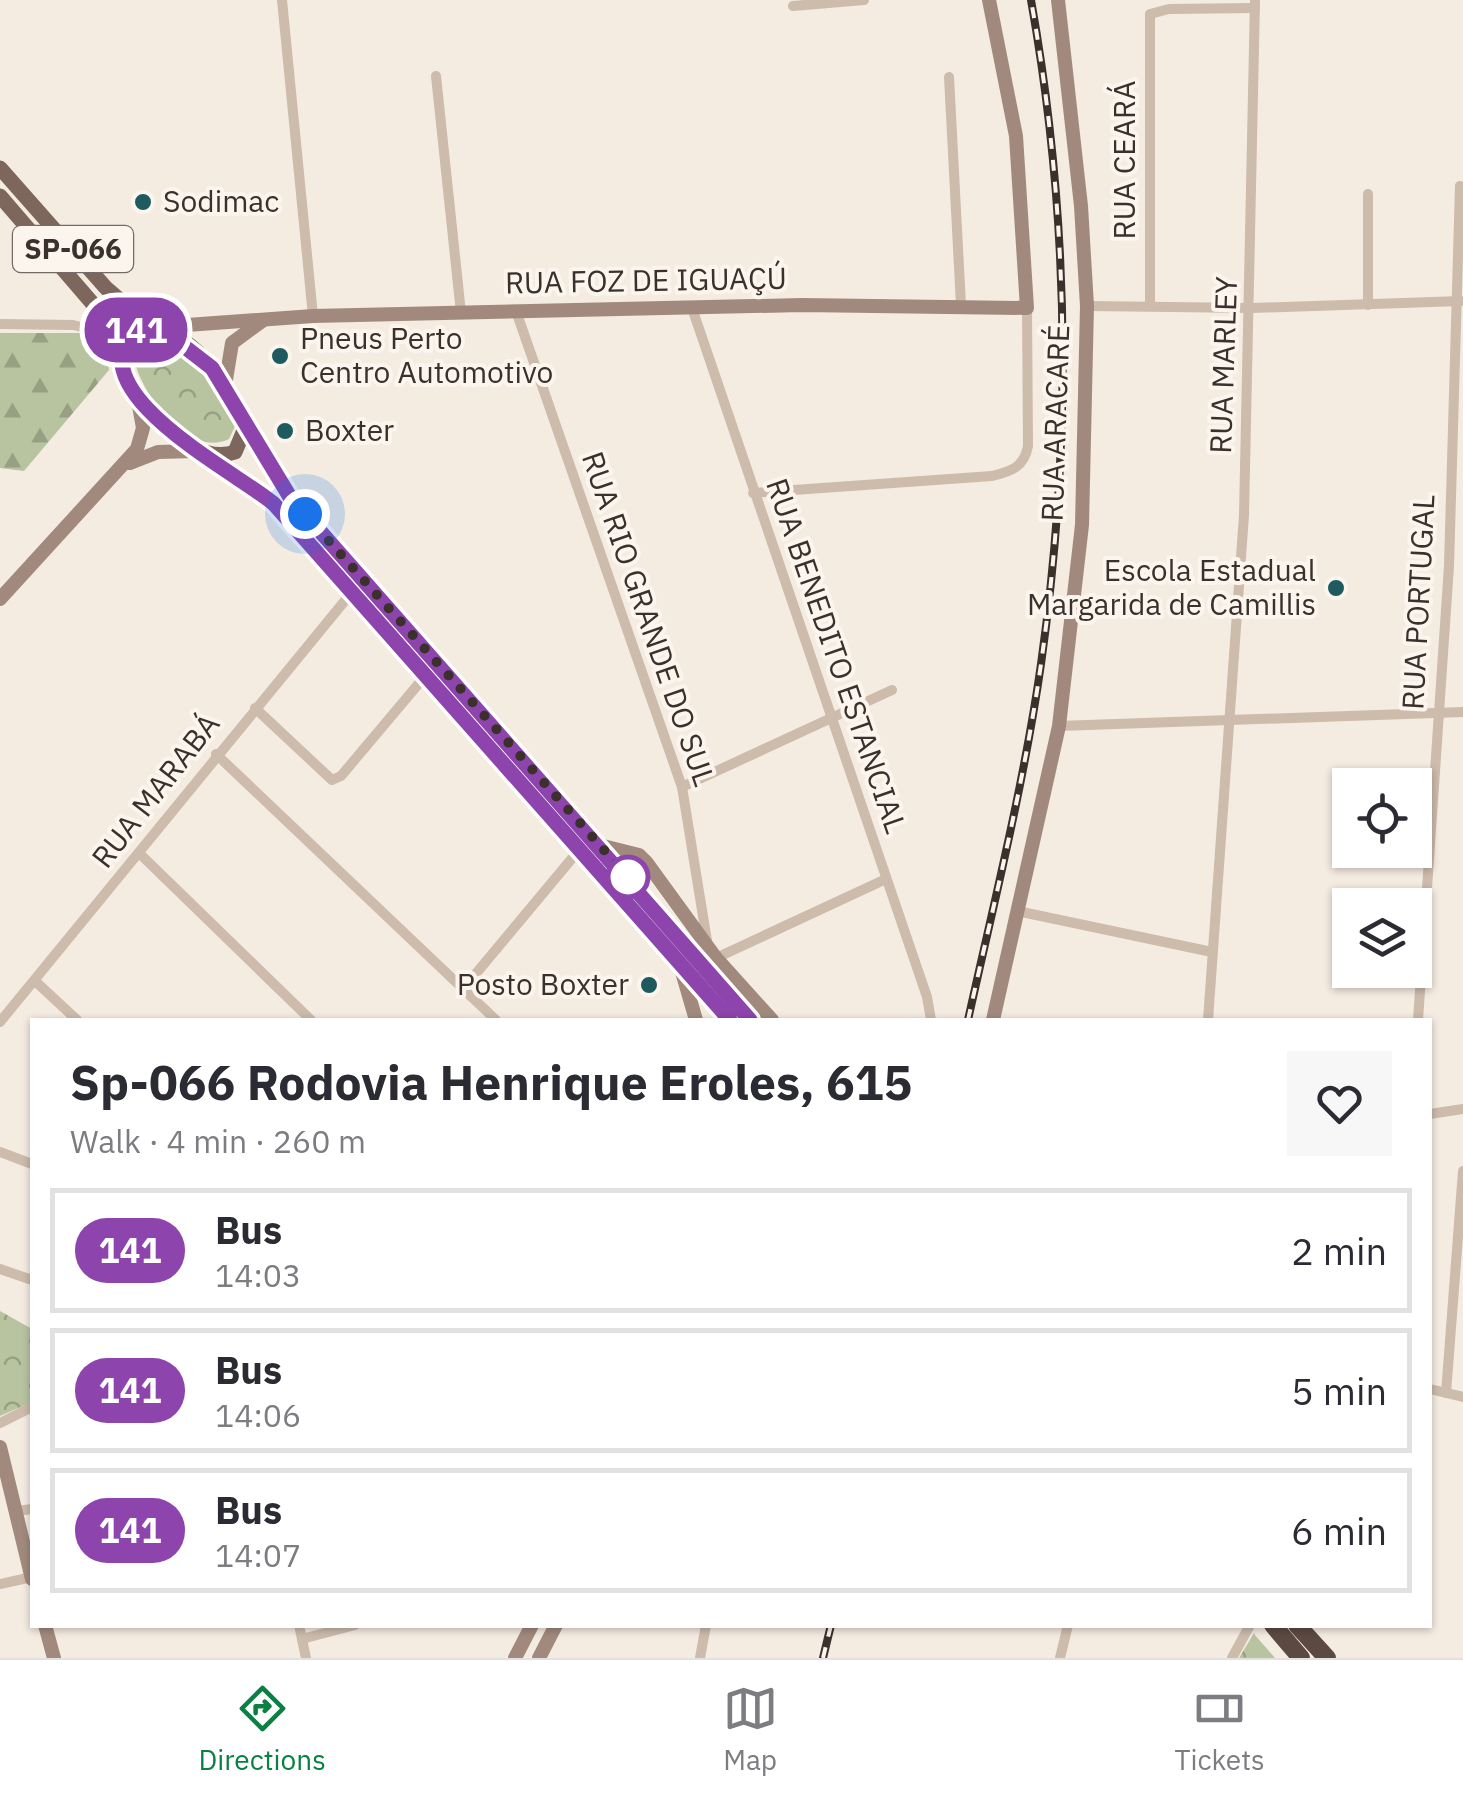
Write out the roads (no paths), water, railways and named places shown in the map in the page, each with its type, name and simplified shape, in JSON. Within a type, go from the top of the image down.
[{"type":"highway","points":[[1275,1628],[1301,1658]]},
{"type":"highway","points":[[1300,1628],[1327,1658]]},
{"type":"main road","name":"SP-066","points":[[0,168],[106,288],[154,326],[197,352],[224,386],[290,497],[599,844],[714,991],[729,1018]]},
{"type":"main road","name":"SP-066","points":[[0,196],[93,304],[136,392],[164,427],[274,504],[680,964],[748,1018]]},
{"type":"main road","points":[[124,368],[126,340],[134,331],[154,326]]},
{"type":"main road","points":[[198,452],[235,452],[244,437],[242,416]]},
{"type":"street","points":[[282,0],[313,316]]},
{"type":"street","points":[[792,6],[864,0]]},
{"type":"street","points":[[754,493],[992,476],[1014,469],[1025,458],[1027,308],[1016,136],[989,0]]},
{"type":"street","name":"RUA ARACARÉ","points":[[994,1018],[1059,726],[1082,525],[1087,306],[1082,206],[1058,0]]},
{"type":"street","name":"RUA CEARÁ","points":[[1150,306],[1150,14],[1169,9],[1255,4]]},
{"type":"street","name":"RUA MARLEY","points":[[1208,1018],[1230,723],[1252,308],[1255,4]]},
{"type":"street","points":[[436,76],[462,313]]},
{"type":"street","points":[[949,76],[961,305]]},
{"type":"street","name":"RUA PORTUGAL","points":[[1418,1018],[1457,433],[1460,186]]},
{"type":"street","points":[[1368,194],[1368,305]]},
{"type":"street","points":[[1087,306],[1252,308],[1460,301]]},
{"type":"street","name":"RUA FOZ DE IGUAÇÚ","points":[[154,326],[313,316],[692,308],[1027,308]]},
{"type":"street","name":"RUA BENEDITO ESTANCIAL","points":[[692,308],[927,997],[930,1018]]},
{"type":"street","name":"RUA RIO GRANDE DO SUL","points":[[516,312],[682,787],[712,953]]},
{"type":"street","points":[[224,386],[232,342],[266,318]]},
{"type":"street","points":[[0,324],[73,324],[108,333]]},
{"type":"street","points":[[0,599],[125,466],[143,428],[136,392]]},
{"type":"street","points":[[125,466],[158,452],[198,452]]},
{"type":"street","points":[[1448,566],[1463,566]]},
{"type":"street","name":"RUA MARABÁ","points":[[0,1022],[352,592]]},
{"type":"street","points":[[254,708],[328,778],[341,776],[426,676]]},
{"type":"street","points":[[682,787],[892,690]]},
{"type":"street","points":[[1059,726],[1463,712]]},
{"type":"street","points":[[216,754],[494,1018]]},
{"type":"street","points":[[599,844],[639,855],[647,863],[712,953],[770,1018]]},
{"type":"street","points":[[463,989],[579,850]]},
{"type":"street","points":[[138,854],[308,1018]]},
{"type":"street","points":[[712,953],[886,880]]},
{"type":"street","points":[[1017,910],[1212,952]]},
{"type":"street","points":[[680,964],[695,1018]]},
{"type":"street","points":[[36,981],[75,1018]]},
{"type":"street","points":[[1432,1114],[1463,1109]]},
{"type":"street","points":[[0,1152],[30,1163]]},
{"type":"street","points":[[1446,1393],[1463,1171]]},
{"type":"street","points":[[0,1269],[30,1279]]},
{"type":"street","points":[[1432,1390],[1463,1397]]},
{"type":"street","points":[[0,1423],[30,1408]]},
{"type":"street","points":[[0,1446],[25,1510],[30,1559]]},
{"type":"street","points":[[0,1584],[30,1578]]},
{"type":"street","points":[[46,1628],[54,1658]]},
{"type":"street","points":[[300,1628],[306,1658]]},
{"type":"street","points":[[302,1639],[344,1628]]},
{"type":"street","points":[[515,1658],[530,1628]]},
{"type":"street","points":[[539,1658],[554,1628]]},
{"type":"street","points":[[700,1658],[705,1628]]},
{"type":"street","points":[[1060,1658],[1067,1628]]},
{"type":"street","points":[[1232,1658],[1248,1628]]},
{"type":"railway","points":[[968,1018],[1034,709],[1058,498],[1062,415],[1059,248],[1044,82],[1031,0]]},
{"type":"railway","points":[[823,1658],[830,1628]]},
{"type":"place","name":"Sodimac","points":[[143,202]]},
{"type":"place","name":"Pneus Perto Centro Automotivo","points":[[280,356]]},
{"type":"place","name":"Boxter","points":[[285,431]]},
{"type":"place","name":"Escola Estadual Margarida de Camillis","points":[[1336,588]]},
{"type":"place","name":"Posto Boxter","points":[[649,985]]}]
